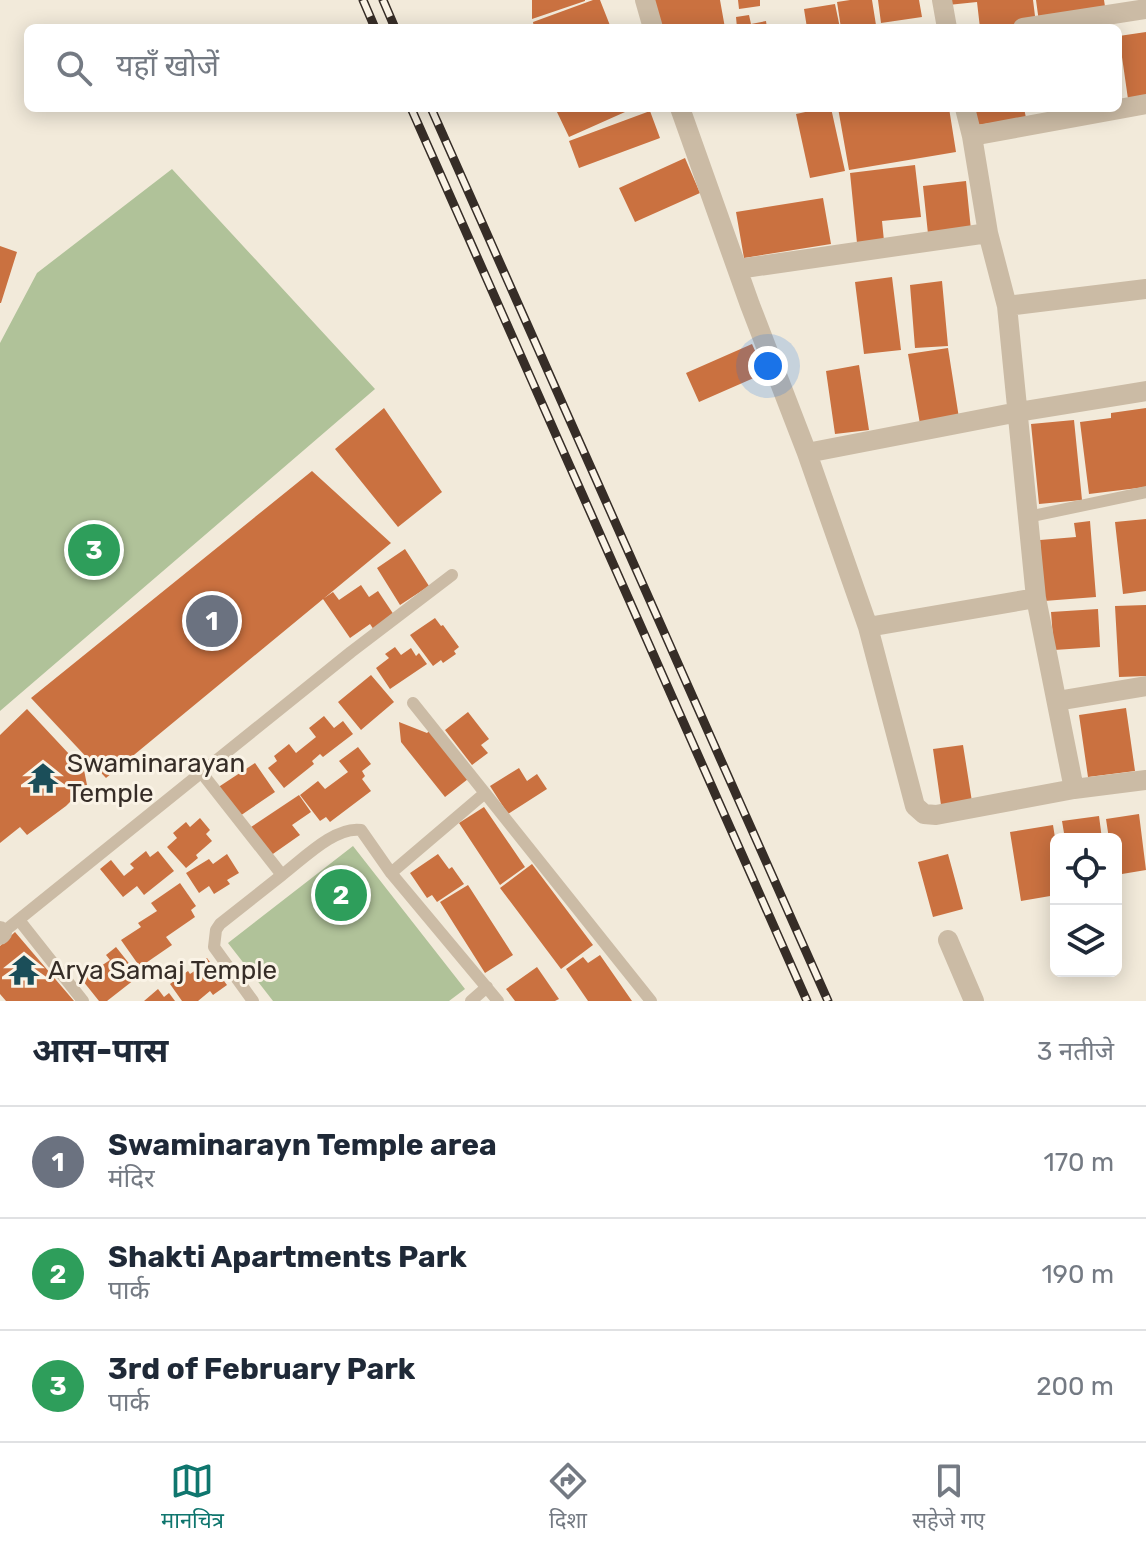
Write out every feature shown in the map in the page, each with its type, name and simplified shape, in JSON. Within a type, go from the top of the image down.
[{"type":"street","points":[[645,0],[652,24]]},
{"type":"street","points":[[942,0],[946,24]]},
{"type":"street","points":[[1049,24],[1146,9]]},
{"type":"street","points":[[1122,108],[1146,104]]},
{"type":"street","points":[[681,112],[868,627],[915,806],[924,814],[936,815],[1074,789],[1146,780]]},
{"type":"street","points":[[966,112],[988,233],[1007,306],[1036,598],[1074,789]]},
{"type":"street","points":[[972,136],[1102,112]]},
{"type":"street","points":[[738,269],[988,233]]},
{"type":"street","points":[[1007,306],[1146,289]]},
{"type":"street","points":[[807,453],[1146,391]]},
{"type":"street","points":[[868,627],[1036,598]]},
{"type":"street","points":[[1057,701],[1146,686]]},
{"type":"street","points":[[948,940],[974,1001]]},
{"type":"lane","points":[[1028,517],[1146,492]]},
{"type":"lane","points":[[1,933],[351,652],[452,575]]},
{"type":"lane","points":[[413,703],[651,1001]]},
{"type":"lane","points":[[201,772],[282,875]]},
{"type":"lane","points":[[391,873],[485,793]]},
{"type":"lane","points":[[253,1001],[214,947],[216,930],[336,833],[354,829],[361,830],[391,873],[498,1001]]},
{"type":"lane","points":[[19,920],[83,1001]]},
{"type":"lane","points":[[471,1001],[487,987]]},
{"type":"green space","points":[[172,169],[375,389],[0,711],[0,343],[37,273]]},
{"type":"green space","points":[[353,846],[465,989],[449,1001],[273,1001],[228,943]]},
{"type":"building","points":[[532,0],[585,0],[585,1],[532,19]]},
{"type":"building","points":[[600,0],[609,24],[533,24]]},
{"type":"building","points":[[652,0],[720,0],[724,24],[659,24]]},
{"type":"building","points":[[738,0],[760,0],[760,6],[739,9]]},
{"type":"building","points":[[872,0],[876,24],[840,24],[837,2]]},
{"type":"building","points":[[878,0],[919,0],[922,17],[881,23]]},
{"type":"building","points":[[948,0],[1033,0],[1036,24],[980,24],[977,2],[948,5]]},
{"type":"building","points":[[1036,0],[1104,0],[1106,13],[1039,22]]},
{"type":"building","points":[[835,4],[839,24],[806,24],[804,9]]},
{"type":"building","points":[[749,15],[751,24],[737,24],[736,17]]},
{"type":"building","points":[[1146,32],[1146,96],[1128,99],[1122,36]]},
{"type":"building","points":[[557,112],[625,112],[569,137]]},
{"type":"building","points":[[647,112],[650,112],[660,138],[579,168],[569,141]]},
{"type":"building","points":[[832,112],[845,171],[810,178],[796,114]]},
{"type":"building","points":[[839,112],[950,112],[956,152],[849,170]]},
{"type":"building","points":[[975,112],[1025,112],[1026,118],[977,125]]},
{"type":"building","points":[[685,158],[700,193],[635,222],[619,188]]},
{"type":"building","points":[[915,165],[921,217],[882,221],[884,241],[857,243],[850,173]]},
{"type":"building","points":[[966,181],[971,230],[928,234],[923,186]]},
{"type":"building","points":[[823,198],[831,244],[744,258],[736,212]]},
{"type":"building","points":[[0,246],[17,252],[1,303],[0,303]]},
{"type":"building","points":[[892,277],[901,350],[864,354],[855,282]]},
{"type":"building","points":[[942,281],[948,346],[915,348],[910,285]]},
{"type":"building","points":[[752,344],[765,373],[699,402],[686,373]]},
{"type":"building","points":[[948,348],[959,418],[920,424],[908,354]]},
{"type":"building","points":[[859,365],[869,430],[835,434],[826,371]]},
{"type":"building","points":[[384,408],[442,492],[398,527],[335,449]]},
{"type":"building","points":[[1146,408],[1146,487],[1089,494],[1080,422],[1111,418],[1111,413]]},
{"type":"building","points":[[1074,420],[1082,500],[1039,504],[1031,424]]},
{"type":"building","points":[[312,471],[391,543],[106,778],[31,698]]},
{"type":"building","points":[[1146,519],[1146,591],[1123,594],[1115,522]]},
{"type":"building","points":[[1090,521],[1096,597],[1044,601],[1040,540],[1076,537],[1074,523]]},
{"type":"building","points":[[405,549],[429,586],[400,605],[377,568]]},
{"type":"building","points":[[361,585],[369,597],[378,591],[394,615],[374,630],[370,624],[350,638],[323,599],[333,592],[339,600]]},
{"type":"building","points":[[1146,605],[1146,676],[1119,677],[1115,606]]},
{"type":"building","points":[[1098,609],[1100,647],[1054,650],[1051,612]]},
{"type":"building","points":[[435,618],[459,647],[454,651],[456,654],[433,666],[410,635]]},
{"type":"building","points":[[395,647],[401,655],[411,648],[427,664],[390,689],[376,668],[389,658],[385,654]]},
{"type":"building","points":[[371,675],[394,702],[361,730],[338,702]]},
{"type":"building","points":[[1126,708],[1135,771],[1088,777],[1079,715]]},
{"type":"building","name":"Swaminarayan Temple","points":[[27,709],[84,770],[87,785],[66,806],[27,835],[20,827],[0,843],[0,735]]},
{"type":"building","points":[[468,712],[489,739],[481,745],[488,753],[472,765],[445,730]]},
{"type":"building","points":[[324,716],[334,728],[343,721],[353,734],[323,757],[320,754],[312,761],[314,764],[284,788],[268,768],[277,761],[274,756],[289,744],[296,753],[316,737],[309,728]]},
{"type":"building","points":[[399,722],[427,733],[430,730],[468,779],[445,797],[401,742]]},
{"type":"building","points":[[963,745],[973,808],[942,812],[933,749]]},
{"type":"building","points":[[358,747],[371,764],[362,771],[365,776],[362,779],[371,791],[330,822],[326,817],[320,821],[300,795],[318,781],[325,789],[348,772],[339,761]]},
{"type":"building","points":[[255,763],[275,792],[237,818],[217,788]]},
{"type":"building","points":[[519,768],[527,781],[537,774],[547,789],[508,814],[490,786]]},
{"type":"building","points":[[299,795],[311,812],[292,825],[300,835],[270,856],[251,827]]},
{"type":"building","points":[[484,807],[525,867],[500,885],[459,823]]},
{"type":"building","points":[[1139,814],[1146,870],[1122,874],[1122,833],[1108,833],[1106,819]]},
{"type":"building","points":[[1099,816],[1101,833],[1064,833],[1062,821]]},
{"type":"building","points":[[200,818],[210,830],[206,834],[212,841],[186,868],[167,847],[177,838],[173,833],[186,822],[190,827]]},
{"type":"building","points":[[1053,825],[1054,833],[1050,833],[1050,896],[1021,901],[1010,832]]},
{"type":"building","points":[[146,851],[150,857],[158,851],[174,871],[144,895],[137,886],[123,897],[100,869],[111,860],[124,876],[134,868],[130,864]]},
{"type":"building","points":[[227,854],[239,873],[227,880],[230,884],[214,894],[209,886],[199,893],[186,873],[209,859],[213,864]]},
{"type":"building","points":[[438,854],[464,884],[437,902],[432,895],[427,898],[410,873]]},
{"type":"building","points":[[948,854],[963,909],[933,917],[918,862]]},
{"type":"building","points":[[532,864],[593,945],[561,969],[500,888]]},
{"type":"building","points":[[180,883],[196,906],[191,910],[195,917],[166,937],[172,945],[140,967],[121,940],[141,927],[138,923],[157,911],[151,903]]},
{"type":"building","points":[[468,885],[513,955],[485,973],[440,902]]},
{"type":"building","name":"Arya Samaj Temple","points":[[15,932],[74,1001],[6,1001],[0,994],[0,946]]},
{"type":"building","points":[[116,947],[139,976],[107,1001],[99,1001],[79,976],[95,963],[98,968],[110,960],[106,955]]},
{"type":"building","points":[[600,955],[632,1001],[588,1001],[566,969],[583,957],[588,963]]},
{"type":"building","points":[[207,958],[227,985],[213,995],[210,991],[198,1001],[182,1001],[170,984],[188,971],[190,974],[202,966],[200,963]]},
{"type":"building","points":[[537,967],[559,999],[515,1001],[506,989]]},
{"type":"building","points":[[158,989],[164,997],[169,993],[175,1001],[144,1001]]},
{"type":"railway","points":[[363,0],[373,24]]},
{"type":"railway","points":[[383,0],[393,24]]},
{"type":"railway","points":[[413,112],[807,1001]]},
{"type":"railway","points":[[433,112],[828,1001]]},
{"type":"place","name":"3rd of February Park","points":[[94,550]]},
{"type":"place","name":"Swaminarayn Temple area","points":[[212,621]]},
{"type":"place","name":"Swaminarayan Temple","points":[[43,778]]},
{"type":"place","name":"Shakti Apartments Park","points":[[341,895]]},
{"type":"place","name":"Arya Samaj Temple","points":[[24,970]]}]
